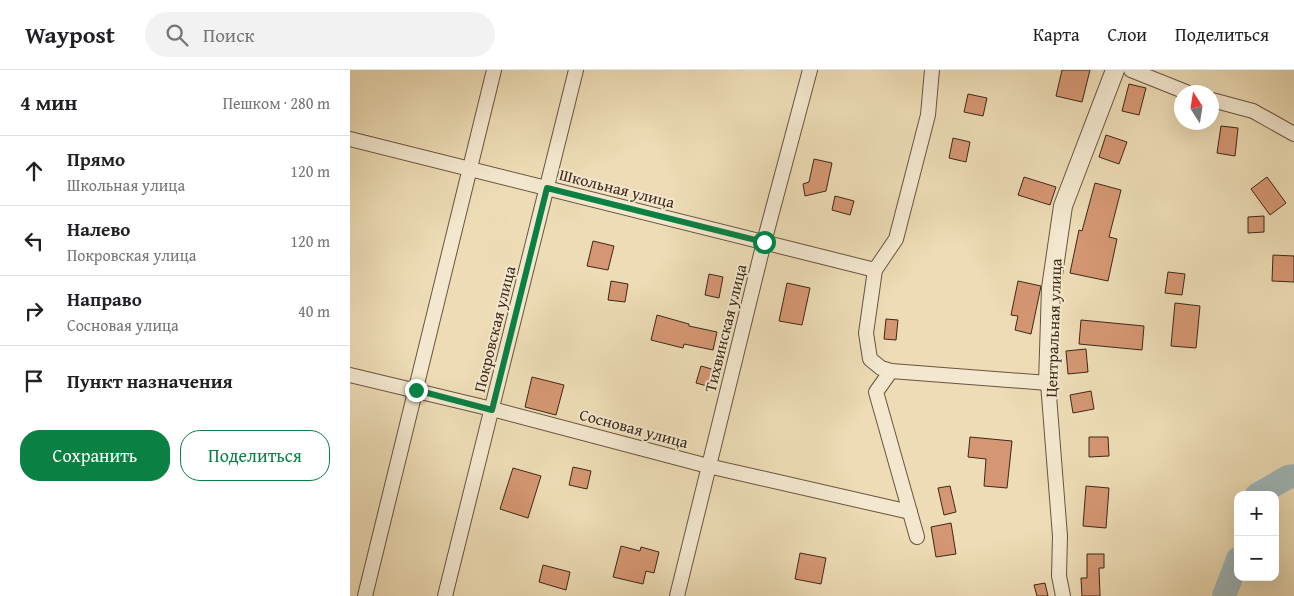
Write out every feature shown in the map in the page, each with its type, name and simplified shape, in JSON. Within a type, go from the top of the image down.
[{"type":"street","points":[[365,596],[494,70]]},
{"type":"street","name":"Покровская улица","points":[[446,596],[576,70]]},
{"type":"street","name":"Тихвинская улица","points":[[677,596],[764,242],[810,70]]},
{"type":"street","points":[[932,70],[928,115],[896,239],[875,270],[866,333],[870,359],[881,368],[891,371],[1048,383]]},
{"type":"street","name":"Центральная улица","points":[[1062,596],[1059,576],[1060,536],[1048,383],[1051,288],[1063,206],[1115,70]]},
{"type":"street","points":[[1131,70],[1174,87]]},
{"type":"street","points":[[1219,102],[1253,111],[1294,134]]},
{"type":"street","name":"Школьная улица","points":[[350,139],[875,270]]},
{"type":"street","points":[[891,371],[876,392],[917,537]]},
{"type":"street","name":"Сосновая улица","points":[[350,375],[416,390],[708,466],[910,512]]},
{"type":"building","points":[[1062,70],[1090,70],[1082,102],[1056,96]]},
{"type":"building","points":[[1129,84],[1146,88],[1139,115],[1122,111]]},
{"type":"building","points":[[968,94],[987,98],[983,116],[964,112]]},
{"type":"building","points":[[1221,126],[1238,128],[1235,156],[1217,153]]},
{"type":"building","points":[[1106,135],[1127,142],[1119,164],[1099,157]]},
{"type":"building","points":[[953,138],[970,142],[966,162],[949,158]]},
{"type":"building","points":[[814,159],[832,163],[826,191],[805,196],[803,184],[809,182]]},
{"type":"building","points":[[1024,177],[1056,187],[1050,205],[1018,195]]},
{"type":"building","points":[[1267,177],[1286,203],[1270,215],[1251,189]]},
{"type":"building","points":[[1095,183],[1121,190],[1109,237],[1117,239],[1108,281],[1070,273],[1079,230],[1082,231]]},
{"type":"building","points":[[835,196],[854,201],[850,215],[832,210]]},
{"type":"building","points":[[1264,216],[1264,232],[1248,233],[1248,217]]},
{"type":"building","points":[[593,241],[614,246],[608,270],[587,266]]},
{"type":"building","points":[[1273,255],[1294,256],[1294,282],[1272,281]]},
{"type":"building","points":[[1168,272],[1185,274],[1182,295],[1165,293]]},
{"type":"building","points":[[709,274],[723,277],[719,298],[705,295]]},
{"type":"building","points":[[611,281],[628,284],[625,302],[608,300]]},
{"type":"building","points":[[1018,281],[1041,286],[1031,334],[1015,330],[1018,316],[1011,315]]},
{"type":"building","points":[[787,283],[810,288],[802,325],[779,321]]},
{"type":"building","points":[[1175,303],[1200,306],[1196,348],[1171,346]]},
{"type":"building","points":[[657,315],[689,324],[689,326],[717,332],[713,350],[684,344],[683,348],[651,340]]},
{"type":"building","points":[[886,319],[898,320],[896,340],[884,339]]},
{"type":"building","points":[[1081,320],[1144,326],[1142,350],[1079,344]]},
{"type":"building","points":[[1086,349],[1088,372],[1068,374],[1066,351]]},
{"type":"building","points":[[701,366],[715,370],[711,387],[696,383]]},
{"type":"building","points":[[532,377],[564,385],[556,415],[525,407]]},
{"type":"building","points":[[1091,391],[1094,409],[1073,413],[1070,395]]},
{"type":"building","points":[[970,437],[1012,441],[1007,488],[984,486],[986,459],[968,457]]},
{"type":"building","points":[[1089,437],[1108,437],[1109,456],[1089,457]]},
{"type":"building","points":[[573,467],[591,471],[587,489],[569,485]]},
{"type":"building","points":[[513,468],[541,476],[528,518],[500,509]]},
{"type":"building","points":[[950,486],[956,512],[944,515],[938,488]]},
{"type":"building","points":[[1086,486],[1109,488],[1106,528],[1083,526]]},
{"type":"building","points":[[951,523],[956,554],[936,557],[931,527]]},
{"type":"building","points":[[621,546],[640,551],[641,547],[659,552],[654,573],[646,571],[643,584],[613,577]]},
{"type":"building","points":[[800,553],[826,558],[821,584],[795,579]]},
{"type":"building","points":[[1087,554],[1104,554],[1104,568],[1099,568],[1100,596],[1082,596],[1081,578],[1087,578]]},
{"type":"building","points":[[543,565],[570,572],[566,590],[539,582]]},
{"type":"building","points":[[1045,583],[1048,596],[1037,596],[1034,585]]},
{"type":"waterway","points":[[1264,491],[1288,477],[1294,476]]},
{"type":"waterway","points":[[1224,596],[1234,570]]},
{"type":"route","points":[[416,390],[492,410],[547,188],[764,242]]}]
